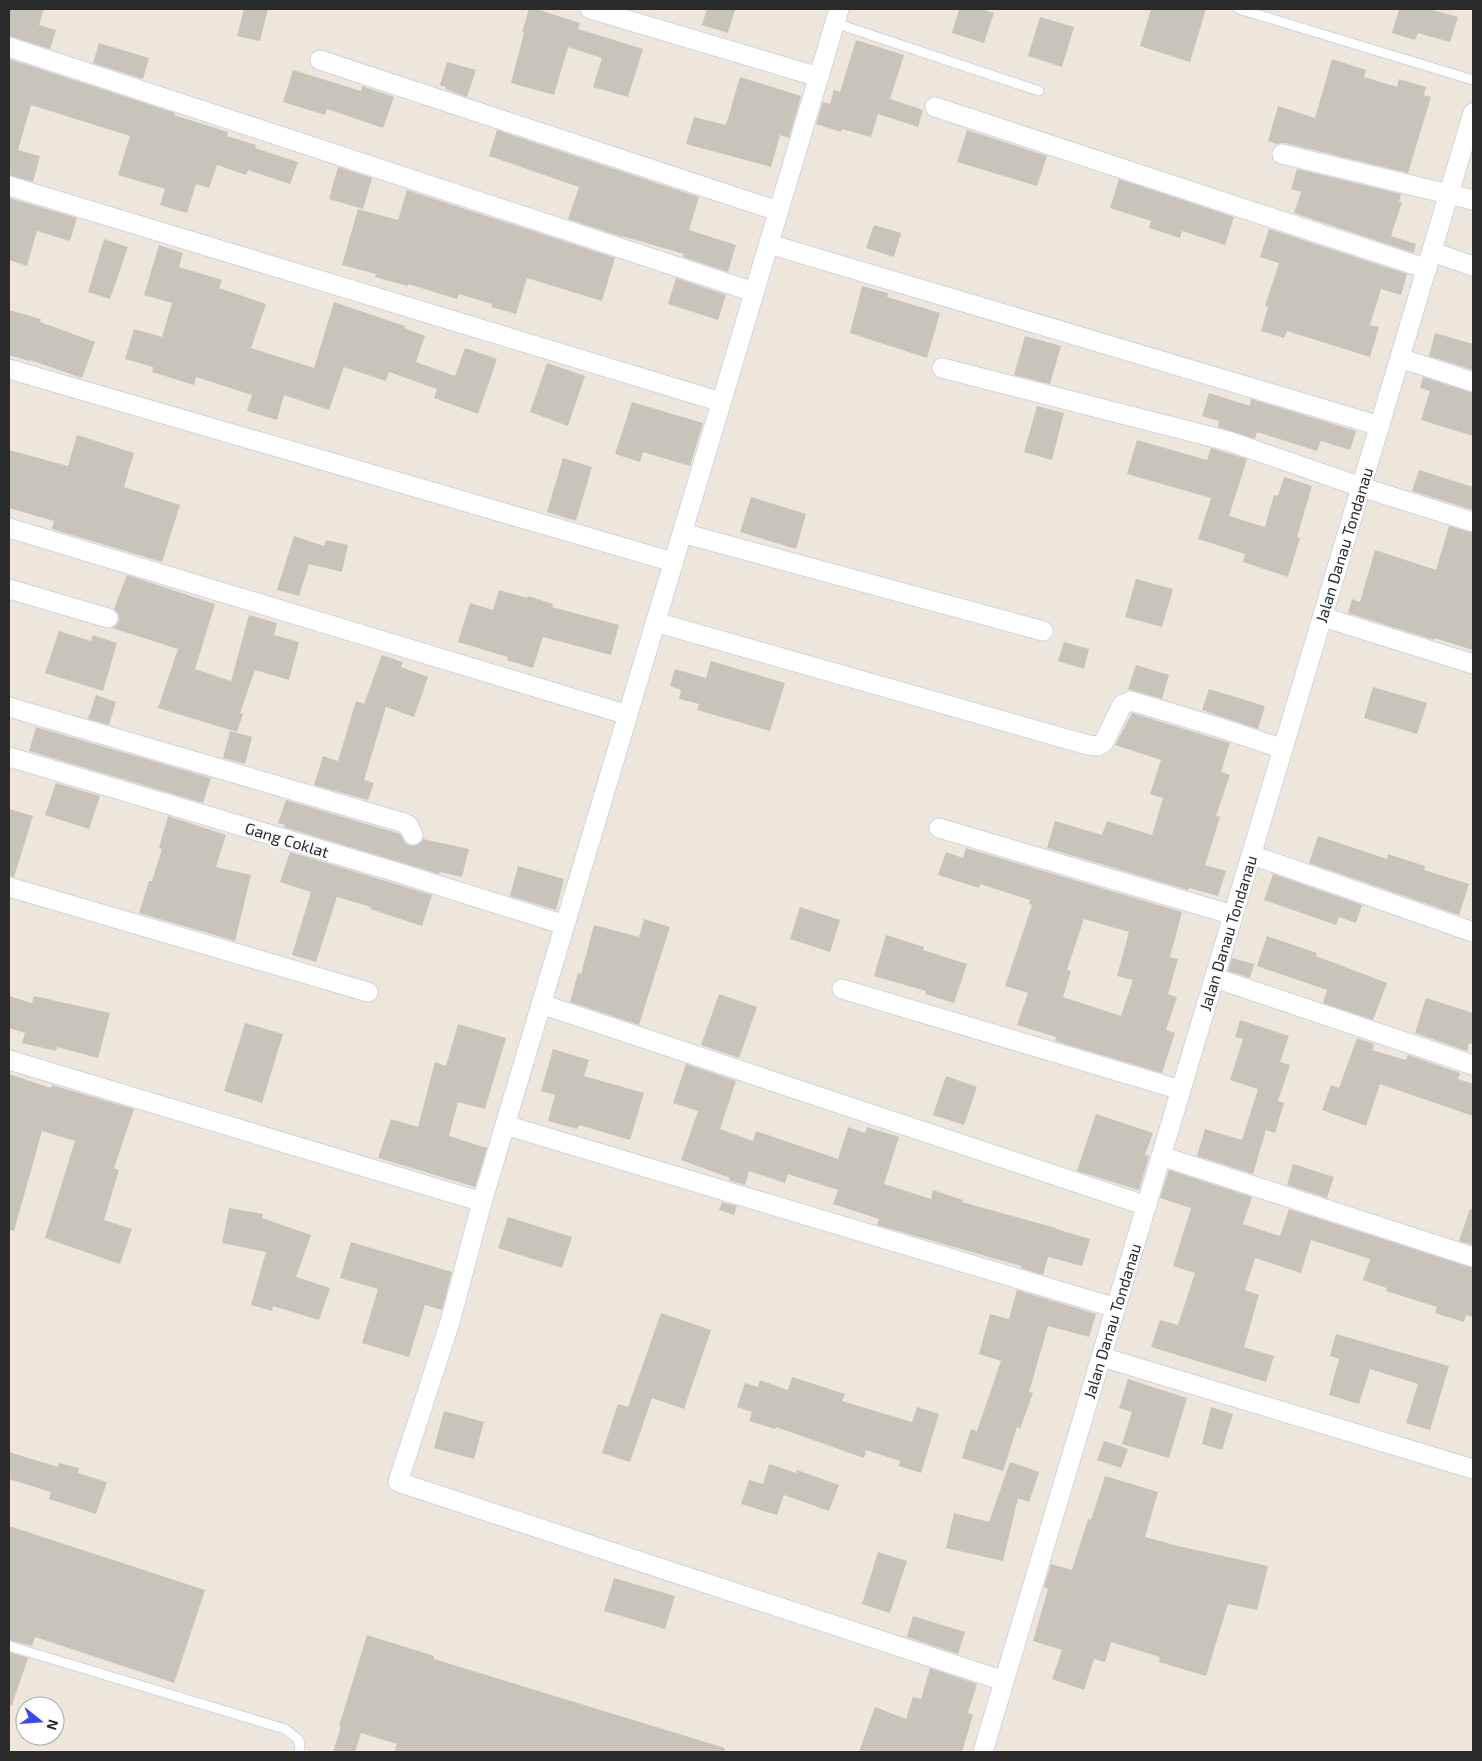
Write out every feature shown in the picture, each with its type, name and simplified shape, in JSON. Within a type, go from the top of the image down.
[{"type":"street","points":[[590,9],[819,76]]},
{"type":"street","points":[[837,16],[482,1202],[450,1322],[398,1482],[1004,1681]]},
{"type":"street","points":[[9,47],[754,292]]},
{"type":"street","points":[[320,60],[778,211]]},
{"type":"street","points":[[935,107],[1429,260],[1473,266]]},
{"type":"street","name":"Jalan Danau Tondanau","points":[[983,1752],[1429,260],[1472,123]]},
{"type":"street","points":[[1282,154],[1473,200]]},
{"type":"street","points":[[9,186],[721,402]]},
{"type":"street","points":[[769,244],[1380,426]]},
{"type":"street","points":[[1400,358],[1473,382]]},
{"type":"street","points":[[942,368],[1228,441],[1361,487],[1473,522]]},
{"type":"street","points":[[9,369],[673,562]]},
{"type":"street","points":[[9,528],[628,715]]},
{"type":"street","points":[[682,533],[1043,631]]},
{"type":"street","points":[[9,589],[108,618]]},
{"type":"street","points":[[1323,617],[1473,664]]},
{"type":"street","points":[[655,622],[1088,745],[1098,746],[1104,742],[1122,705],[1131,701],[1283,749]]},
{"type":"street","points":[[9,707],[401,822],[408,825],[413,835]]},
{"type":"street","name":"Gang Coklat","points":[[9,757],[396,872],[565,925]]},
{"type":"street","points":[[938,828],[1234,915]]},
{"type":"street","points":[[1252,855],[1473,932]]},
{"type":"street","points":[[9,887],[368,992]]},
{"type":"street","points":[[1215,978],[1473,1065]]},
{"type":"street","points":[[842,989],[1181,1090]]},
{"type":"street","points":[[541,1004],[1147,1206]]},
{"type":"street","points":[[9,1060],[482,1202]]},
{"type":"street","points":[[505,1125],[1116,1308]]},
{"type":"street","points":[[1161,1156],[1473,1257]]},
{"type":"street","points":[[1102,1357],[1473,1469]]},
{"type":"lane","points":[[1239,9],[1473,80]]},
{"type":"lane","points":[[837,16],[1039,91]]},
{"type":"lane","points":[[9,1646],[285,1729],[298,1740],[300,1752]]},
{"type":"building","points":[[9,9],[44,9],[39,25],[56,30],[50,49],[9,36]]},
{"type":"building","points":[[244,9],[268,9],[260,41],[237,36]]},
{"type":"building","points":[[529,9],[536,9],[580,23],[578,29],[643,49],[628,97],[593,87],[602,58],[568,47],[554,95],[511,83]]},
{"type":"building","points":[[707,9],[735,9],[728,33],[702,25]]},
{"type":"building","points":[[959,9],[981,9],[994,13],[984,43],[952,33]]},
{"type":"building","points":[[1151,9],[1206,9],[1190,62],[1140,46]]},
{"type":"building","points":[[1399,9],[1429,9],[1458,17],[1450,42],[1418,33],[1415,40],[1392,33]]},
{"type":"building","points":[[1040,17],[1074,27],[1062,67],[1028,56]]},
{"type":"building","points":[[856,40],[904,55],[890,99],[923,110],[918,127],[878,114],[871,137],[842,129],[841,132],[816,124],[823,102],[830,104],[834,90],[840,92]]},
{"type":"building","points":[[99,43],[149,58],[143,79],[93,63]]},
{"type":"building","points":[[9,59],[175,113],[174,115],[228,132],[227,136],[256,145],[255,148],[298,162],[290,184],[248,170],[246,175],[217,165],[209,188],[196,184],[187,213],[160,205],[165,189],[118,175],[130,136],[31,105],[18,150],[40,156],[33,182],[9,175]]},
{"type":"building","points":[[1332,59],[1366,70],[1364,77],[1397,87],[1399,79],[1426,87],[1424,95],[1431,97],[1408,173],[1285,143],[1277,144],[1268,141],[1278,106],[1315,118]]},
{"type":"building","points":[[447,62],[476,70],[467,97],[445,89],[446,87],[440,85]]},
{"type":"building","points":[[293,70],[361,91],[362,86],[394,97],[383,128],[327,109],[325,115],[283,102]]},
{"type":"building","points":[[740,77],[801,96],[789,138],[780,135],[771,167],[686,144],[694,117],[726,125]]},
{"type":"building","points":[[497,130],[699,197],[689,230],[736,245],[728,272],[683,257],[684,254],[622,237],[568,219],[579,187],[489,156]]},
{"type":"building","points":[[967,130],[1047,156],[1037,186],[957,162]]},
{"type":"building","points":[[338,167],[372,178],[363,209],[329,199]]},
{"type":"building","points":[[1297,169],[1401,194],[1399,202],[1402,202],[1391,236],[1416,244],[1414,253],[1294,213],[1301,192],[1291,189]]},
{"type":"building","points":[[1119,179],[1234,217],[1225,245],[1182,231],[1180,238],[1149,228],[1151,221],[1110,208]]},
{"type":"building","points":[[407,190],[615,258],[602,301],[527,278],[516,314],[491,307],[492,304],[459,294],[457,299],[408,284],[408,286],[375,277],[376,274],[342,265],[358,209],[398,220]]},
{"type":"building","points":[[9,198],[77,218],[70,241],[37,231],[27,266],[9,260]]},
{"type":"building","points":[[874,225],[901,233],[894,257],[866,248]]},
{"type":"building","points":[[1269,229],[1407,274],[1401,295],[1381,289],[1370,325],[1379,327],[1370,357],[1287,331],[1284,338],[1261,331],[1268,307],[1265,306],[1279,263],[1260,257]]},
{"type":"building","points":[[104,239],[128,247],[110,299],[88,292]]},
{"type":"building","points":[[159,245],[183,253],[179,267],[222,280],[219,288],[266,304],[251,348],[314,368],[334,302],[405,326],[404,328],[425,336],[416,362],[455,376],[465,348],[497,359],[478,414],[434,398],[437,389],[389,372],[386,381],[344,367],[329,410],[284,395],[277,420],[247,411],[252,395],[196,377],[194,385],[152,372],[153,367],[125,359],[134,329],[162,337],[172,303],[144,295]]},
{"type":"building","points":[[676,278],[726,295],[718,320],[668,304]]},
{"type":"building","points":[[862,286],[888,293],[887,297],[940,313],[927,358],[850,333]]},
{"type":"building","points":[[9,310],[41,319],[40,322],[95,342],[82,378],[30,360],[9,355]]},
{"type":"building","points":[[1435,333],[1473,344],[1473,370],[1429,356]]},
{"type":"building","points":[[1025,336],[1061,346],[1050,384],[1014,375]]},
{"type":"building","points":[[547,363],[585,376],[568,426],[530,412]]},
{"type":"building","points":[[1423,377],[1473,393],[1473,436],[1421,420],[1430,391],[1420,388]]},
{"type":"building","points":[[1209,393],[1250,406],[1251,399],[1356,431],[1350,450],[1321,441],[1317,451],[1257,432],[1255,439],[1218,427],[1219,421],[1202,416]]},
{"type":"building","points":[[632,402],[703,423],[690,466],[643,452],[640,462],[615,454]]},
{"type":"building","points":[[1037,406],[1064,413],[1052,460],[1024,452]]},
{"type":"building","points":[[77,435],[134,453],[124,487],[180,505],[162,562],[52,529],[54,521],[9,508],[9,450],[68,466]]},
{"type":"building","points":[[1137,440],[1207,460],[1211,448],[1247,459],[1229,516],[1265,527],[1274,495],[1278,496],[1284,477],[1312,486],[1297,537],[1300,538],[1288,577],[1243,562],[1245,554],[1198,539],[1211,498],[1127,474]]},
{"type":"building","points":[[563,458],[592,467],[576,521],[547,512]]},
{"type":"building","points":[[1419,470],[1473,487],[1473,510],[1412,491]]},
{"type":"building","points":[[751,497],[806,514],[796,549],[740,532]]},
{"type":"building","points":[[1449,526],[1473,533],[1473,650],[1348,613],[1352,599],[1360,602],[1375,550],[1436,570]]},
{"type":"building","points":[[294,536],[324,546],[326,540],[348,545],[342,572],[309,564],[299,596],[277,590]]},
{"type":"building","points":[[127,575],[215,604],[195,669],[231,681],[249,615],[277,623],[274,635],[299,642],[289,680],[255,670],[240,713],[243,714],[237,732],[158,708],[178,649],[112,628],[119,621],[119,615],[114,609]]},
{"type":"building","points":[[1136,579],[1173,589],[1162,627],[1125,617]]},
{"type":"building","points":[[499,590],[527,598],[528,596],[553,604],[552,607],[619,625],[611,655],[543,637],[533,668],[507,660],[508,657],[458,642],[470,603],[493,610]]},
{"type":"building","points":[[59,631],[91,641],[93,635],[117,643],[103,691],[45,673]]},
{"type":"building","points":[[1064,642],[1089,649],[1084,669],[1058,661]]},
{"type":"building","points":[[382,655],[403,662],[401,667],[428,677],[414,717],[386,707],[364,780],[374,783],[368,800],[314,785],[323,756],[338,761],[356,701],[364,704]]},
{"type":"building","points":[[711,661],[785,683],[770,731],[697,710],[699,704],[679,699],[681,690],[670,686],[675,669],[706,678]]},
{"type":"building","points":[[1136,665],[1169,675],[1162,699],[1128,689]]},
{"type":"building","points":[[1373,687],[1427,703],[1417,734],[1364,718]]},
{"type":"building","points":[[1209,689],[1265,706],[1258,729],[1202,710]]},
{"type":"building","points":[[96,695],[116,702],[109,725],[88,719]]},
{"type":"building","points":[[1132,713],[1230,743],[1221,772],[1230,775],[1216,816],[1220,817],[1205,865],[1226,871],[1218,896],[1189,888],[1188,890],[1047,848],[1055,821],[1102,835],[1107,821],[1152,835],[1163,798],[1150,794],[1161,760],[1115,745]]},
{"type":"building","points":[[36,727],[211,778],[203,803],[29,751]]},
{"type":"building","points":[[230,731],[252,737],[245,764],[223,758]]},
{"type":"building","points":[[56,783],[100,796],[89,829],[45,815]]},
{"type":"building","points":[[286,800],[400,834],[406,844],[412,846],[418,845],[423,839],[469,849],[462,877],[440,872],[439,874],[284,827],[285,825],[278,823]]},
{"type":"building","points":[[9,809],[33,816],[14,877],[9,876]]},
{"type":"building","points":[[168,816],[226,835],[216,867],[251,875],[235,941],[139,913],[162,849],[159,848]]},
{"type":"building","points":[[1318,836],[1387,859],[1388,854],[1425,866],[1424,870],[1469,884],[1459,915],[1309,863]]},
{"type":"building","points":[[966,848],[1182,912],[1170,957],[1178,959],[1168,994],[1177,997],[1166,1030],[1175,1033],[1162,1073],[1055,1041],[1056,1037],[1017,1025],[1028,993],[1005,986],[1032,905],[1029,904],[1030,900],[980,884],[979,888],[938,875],[946,852],[963,858]],"holes":[[[1084,919],[1129,932],[1117,976],[1133,980],[1121,1016],[1063,997],[1071,971],[1067,970]]]},
{"type":"building","points":[[290,852],[432,895],[422,926],[370,909],[371,907],[337,897],[316,962],[292,955],[311,892],[280,882]]},
{"type":"building","points":[[518,866],[564,879],[556,910],[510,896]]},
{"type":"building","points":[[1273,874],[1362,905],[1356,923],[1339,917],[1336,925],[1264,900]]},
{"type":"building","points":[[800,907],[840,920],[830,952],[790,939]]},
{"type":"building","points":[[644,919],[670,927],[639,1025],[570,1002],[578,973],[581,974],[594,925],[639,937]]},
{"type":"building","points":[[886,935],[924,947],[923,950],[967,964],[954,1003],[925,994],[926,991],[874,976]]},
{"type":"building","points":[[1267,936],[1317,953],[1316,956],[1387,983],[1373,1020],[1323,1003],[1327,990],[1257,966]]},
{"type":"building","points":[[1232,958],[1254,964],[1250,978],[1228,971]]},
{"type":"building","points":[[719,994],[757,1007],[739,1058],[701,1045]]},
{"type":"building","points":[[9,996],[32,1003],[34,996],[110,1013],[98,1058],[57,1047],[56,1051],[22,1043],[25,1033],[9,1028]]},
{"type":"building","points":[[1426,998],[1473,1013],[1473,1044],[1469,1043],[1467,1051],[1415,1033]]},
{"type":"building","points":[[1240,1020],[1289,1036],[1280,1062],[1290,1065],[1278,1101],[1284,1103],[1275,1133],[1266,1130],[1253,1174],[1197,1156],[1205,1129],[1242,1140],[1258,1089],[1230,1080],[1243,1039],[1235,1037]]},
{"type":"building","points":[[245,1023],[283,1034],[262,1103],[224,1091]]},
{"type":"building","points":[[458,1024],[506,1038],[485,1109],[458,1102],[449,1136],[487,1148],[475,1187],[378,1158],[391,1119],[418,1127],[435,1062],[446,1066]]},
{"type":"building","points":[[1357,1038],[1374,1044],[1372,1050],[1406,1060],[1408,1055],[1460,1073],[1458,1079],[1473,1084],[1473,1116],[1380,1084],[1366,1126],[1322,1110],[1331,1085],[1339,1088]]},
{"type":"building","points":[[553,1049],[589,1060],[584,1076],[644,1093],[630,1140],[579,1125],[577,1129],[548,1121],[555,1095],[541,1091]]},
{"type":"building","points":[[686,1064],[736,1081],[720,1129],[753,1141],[756,1131],[838,1159],[848,1127],[865,1133],[867,1127],[899,1137],[884,1184],[931,1199],[933,1190],[963,1200],[962,1202],[1090,1239],[1082,1266],[1048,1257],[1043,1275],[1021,1268],[1021,1266],[877,1225],[879,1219],[833,1204],[838,1190],[788,1174],[785,1183],[749,1171],[745,1185],[681,1160],[698,1111],[673,1103]]},
{"type":"building","points":[[9,1074],[51,1088],[52,1085],[134,1109],[114,1168],[119,1170],[104,1220],[132,1229],[120,1264],[45,1238],[75,1141],[42,1131],[14,1231],[9,1230]]},
{"type":"building","points":[[946,1076],[977,1087],[964,1125],[933,1115]]},
{"type":"building","points":[[1096,1114],[1153,1133],[1145,1155],[1149,1156],[1139,1190],[1077,1171]]},
{"type":"building","points":[[1293,1164],[1334,1177],[1327,1198],[1287,1185]]},
{"type":"building","points":[[1169,1170],[1252,1197],[1243,1224],[1280,1236],[1289,1209],[1473,1268],[1473,1317],[1466,1315],[1464,1322],[1435,1313],[1437,1307],[1386,1291],[1387,1288],[1363,1280],[1370,1259],[1311,1240],[1301,1273],[1255,1258],[1245,1290],[1259,1295],[1244,1347],[1274,1356],[1266,1382],[1151,1347],[1160,1320],[1178,1325],[1195,1273],[1173,1266],[1191,1208],[1160,1198]]},
{"type":"building","points":[[722,1202],[737,1206],[734,1215],[719,1210]]},
{"type":"building","points":[[229,1208],[263,1214],[262,1218],[311,1235],[296,1277],[330,1288],[319,1320],[273,1306],[272,1311],[251,1305],[266,1252],[222,1243]]},
{"type":"building","points":[[1470,1209],[1473,1210],[1473,1245],[1459,1241]]},
{"type":"building","points":[[508,1217],[572,1237],[562,1268],[498,1248]]},
{"type":"building","points":[[351,1242],[452,1272],[442,1310],[425,1305],[409,1357],[362,1343],[378,1289],[340,1278]]},
{"type":"building","points":[[1017,1290],[1096,1314],[1089,1337],[1048,1326],[1029,1392],[1033,1393],[1020,1429],[1017,1427],[1003,1471],[962,1458],[971,1429],[977,1431],[1001,1361],[979,1354],[990,1314],[1009,1319]]},
{"type":"building","points":[[661,1313],[711,1330],[684,1409],[652,1398],[630,1462],[602,1453],[618,1404],[628,1407]]},
{"type":"building","points":[[1336,1334],[1449,1366],[1430,1430],[1406,1423],[1418,1384],[1370,1369],[1359,1404],[1329,1395],[1339,1359],[1330,1356]]},
{"type":"building","points":[[792,1377],[845,1394],[842,1401],[912,1422],[917,1407],[939,1414],[921,1473],[899,1466],[900,1461],[866,1450],[864,1458],[776,1427],[775,1429],[749,1421],[752,1412],[737,1407],[745,1383],[758,1387],[760,1380],[788,1390]]},
{"type":"building","points":[[1128,1379],[1187,1398],[1169,1458],[1122,1444],[1132,1412],[1119,1408]]},
{"type":"building","points":[[1211,1407],[1233,1414],[1222,1450],[1202,1444]]},
{"type":"building","points":[[444,1411],[484,1422],[474,1459],[434,1448]]},
{"type":"building","points":[[1104,1441],[1128,1449],[1121,1468],[1097,1460]]},
{"type":"building","points":[[9,1452],[58,1467],[59,1463],[79,1468],[78,1473],[107,1482],[96,1514],[49,1499],[51,1492],[9,1479]]},
{"type":"building","points":[[1010,1462],[1039,1472],[1029,1502],[1018,1498],[1003,1561],[946,1548],[954,1513],[989,1522]]},
{"type":"building","points":[[769,1464],[796,1473],[797,1470],[839,1485],[829,1511],[784,1495],[777,1515],[741,1504],[749,1480],[763,1484]]},
{"type":"building","points":[[1105,1476],[1158,1492],[1145,1537],[1268,1566],[1257,1610],[1228,1604],[1206,1676],[1159,1662],[1160,1657],[1111,1642],[1105,1662],[1094,1659],[1084,1690],[1052,1679],[1062,1650],[1033,1641],[1048,1589],[1044,1587],[1051,1564],[1072,1570],[1088,1519],[1091,1520]]},
{"type":"building","points":[[9,1526],[205,1590],[174,1683],[35,1637],[32,1646],[9,1640]]},
{"type":"building","points":[[878,1552],[907,1561],[890,1613],[862,1604]]},
{"type":"building","points":[[614,1578],[675,1596],[665,1629],[604,1611]]},
{"type":"building","points":[[913,1616],[965,1632],[958,1654],[907,1637]]},
{"type":"building","points":[[367,1635],[434,1656],[434,1659],[725,1748],[724,1752],[394,1752],[397,1744],[361,1733],[355,1752],[333,1752]]},
{"type":"building","points":[[9,1652],[28,1658],[12,1705],[9,1705]]},
{"type":"building","points":[[930,1668],[977,1684],[968,1713],[973,1715],[962,1752],[859,1752],[875,1707],[906,1719],[913,1697],[921,1699]]}]
